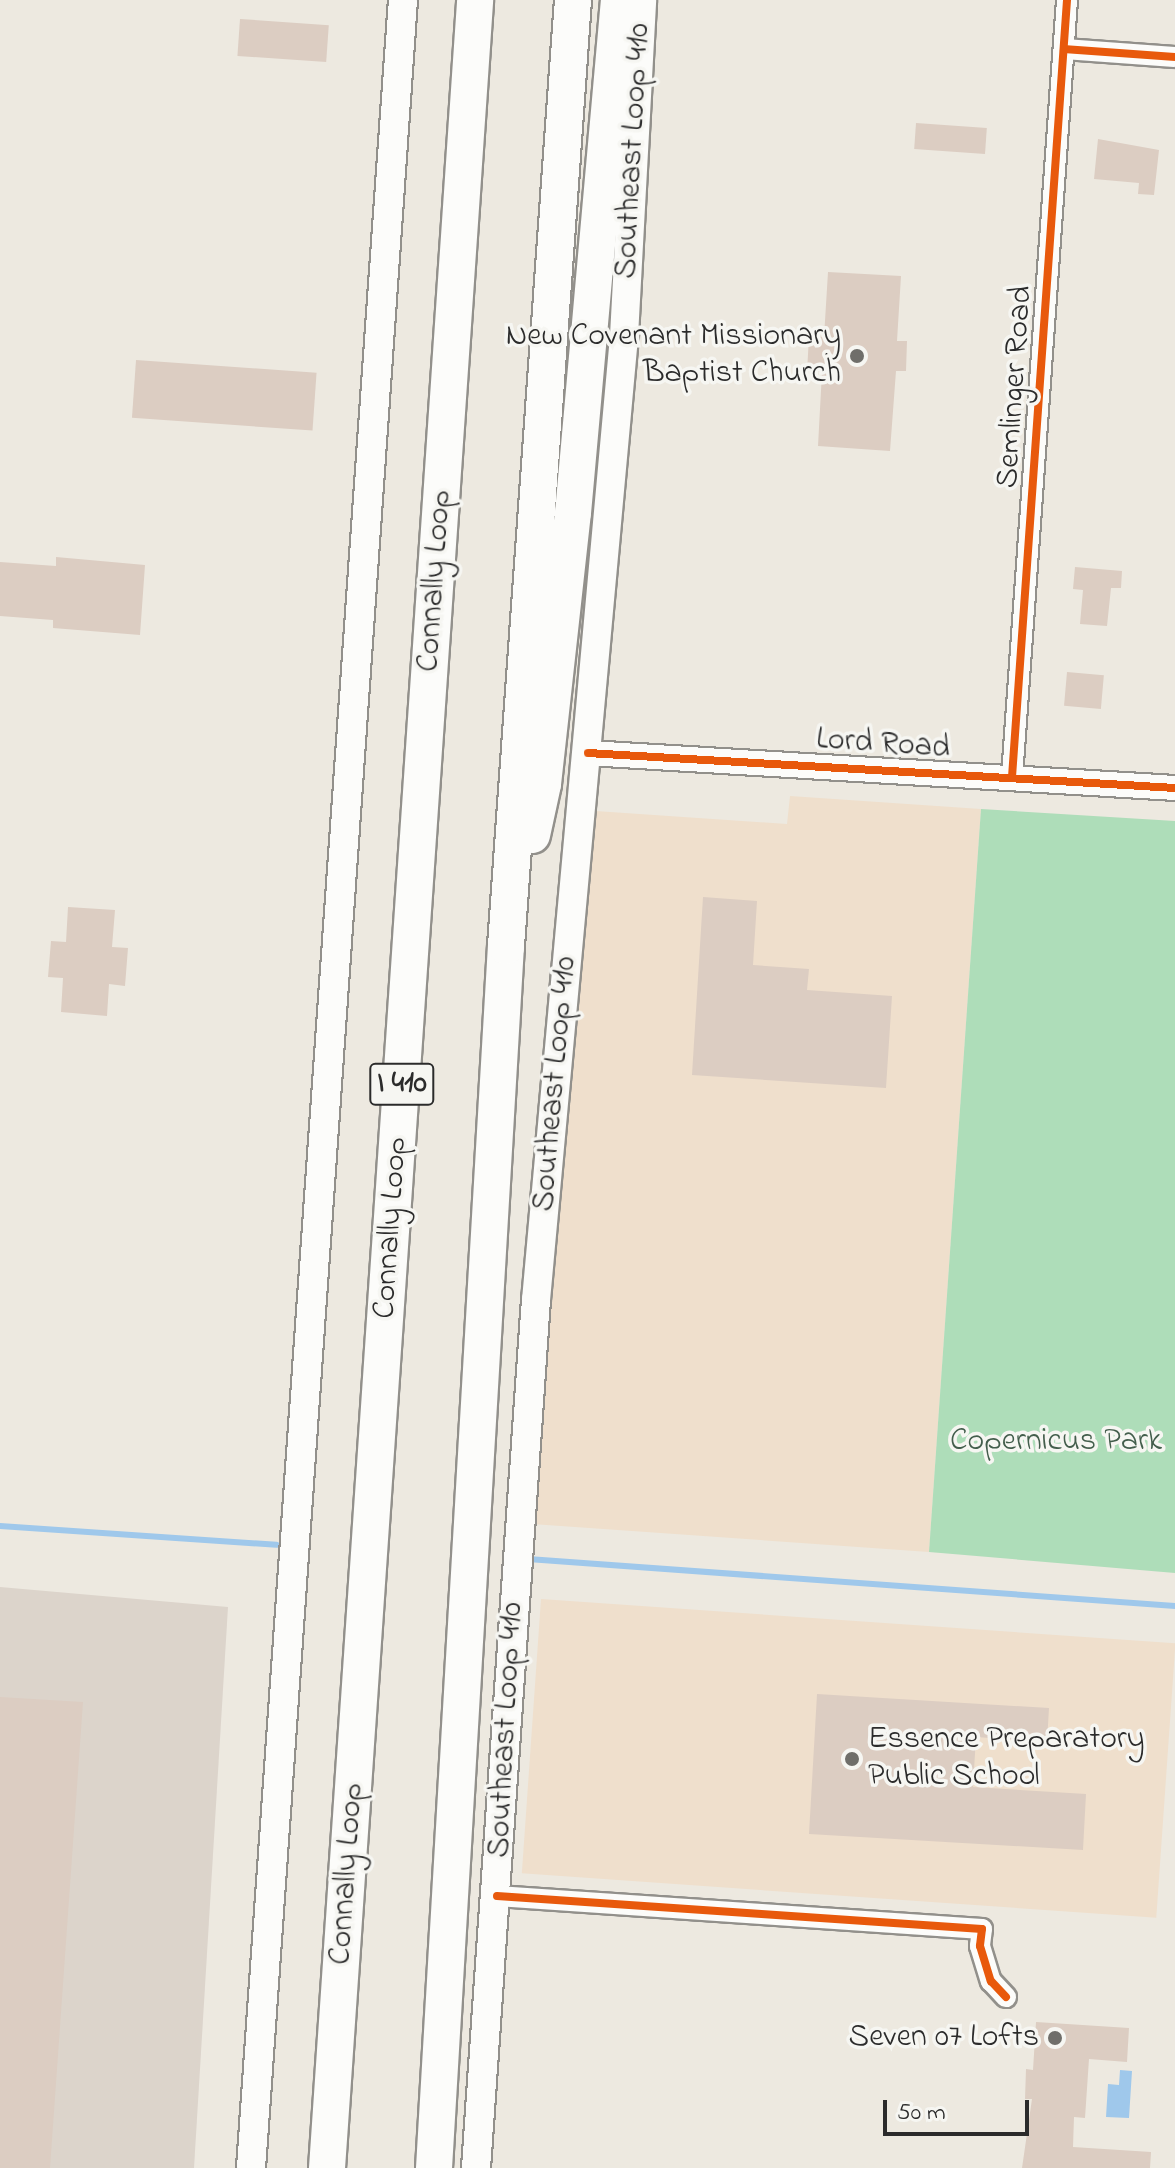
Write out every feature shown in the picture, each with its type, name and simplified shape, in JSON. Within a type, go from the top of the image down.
[{"type":"highway","name":"Connally Loop","points":[[327,2168],[475,0]]},
{"type":"highway","points":[[434,2168],[506,946],[573,0]]},
{"type":"highway","points":[[506,946],[545,769],[619,0]]},
{"type":"main road","points":[[251,2168],[403,0]]},
{"type":"main road","name":"Southeast Loop 410","points":[[476,2168],[535,1315],[624,336],[642,0]]},
{"type":"street","name":"Semlinger Road","points":[[1012,777],[1067,0]]},
{"type":"street","points":[[1064,49],[1175,57]]},
{"type":"street","name":"Lord Road","points":[[588,753],[1175,788]]},
{"type":"street","points":[[497,1896],[982,1929],[980,1946],[991,1981],[1006,1997]]},
{"type":"shaded area","points":[[790,796],[981,809],[929,1552],[532,1524],[581,810],[787,824]]},
{"type":"shaded area","points":[[0,1587],[228,1607],[194,2168],[0,2168]]},
{"type":"shaded area","name":"Essence Preparatory Public School","points":[[541,1599],[1175,1643],[1156,1918],[522,1873]]},
{"type":"green space","name":"Copernicus Park","points":[[981,809],[1175,821],[1175,1573],[929,1552]]},
{"type":"water","points":[[1120,2070],[1132,2071],[1129,2118],[1106,2117],[1108,2084],[1119,2085]]},
{"type":"building","points":[[240,19],[329,25],[326,62],[237,56]]},
{"type":"building","points":[[916,123],[987,128],[985,154],[914,149]]},
{"type":"building","points":[[1098,139],[1159,150],[1154,195],[1138,194],[1139,183],[1094,179]]},
{"type":"building","name":"New Covenant Missionary Baptist Church","points":[[828,272],[901,276],[897,341],[907,341],[906,371],[896,371],[890,451],[818,446],[822,372],[807,372],[809,336],[824,337]]},
{"type":"building","points":[[136,360],[317,373],[313,430],[132,418]]},
{"type":"building","points":[[56,557],[145,565],[140,635],[53,628],[53,620],[0,616],[0,562],[56,566]]},
{"type":"building","points":[[1075,567],[1122,571],[1121,588],[1111,588],[1107,626],[1080,624],[1083,590],[1073,589]]},
{"type":"building","points":[[1067,672],[1104,675],[1101,709],[1064,706]]},
{"type":"building","points":[[703,897],[757,901],[753,965],[809,969],[807,990],[892,996],[886,1088],[692,1075]]},
{"type":"building","points":[[68,907],[115,910],[112,947],[128,948],[125,986],[109,984],[107,1016],[61,1012],[63,978],[48,977],[51,941],[66,942]]},
{"type":"building","points":[[817,1694],[1049,1708],[1047,1742],[976,1737],[973,1787],[1086,1794],[1083,1850],[809,1834]]},
{"type":"building","points":[[0,1697],[83,1702],[50,2168],[0,2168]]},
{"type":"building","points":[[1036,2022],[1129,2028],[1127,2062],[1089,2059],[1085,2118],[1074,2117],[1073,2147],[1151,2152],[1150,2168],[1022,2168],[1032,2099],[1025,2099],[1026,2069],[1033,2070]]},
{"type":"waterway","points":[[0,1526],[276,1545]]},
{"type":"waterway","points":[[528,1559],[1175,1606]]},
{"type":"cycle path","points":[[1012,777],[1067,0]]},
{"type":"cycle path","points":[[1064,49],[1175,57]]},
{"type":"cycle path","points":[[588,753],[1175,788]]},
{"type":"cycle path","points":[[497,1896],[982,1929],[980,1946],[991,1981],[1006,1997]]},
{"type":"place","name":"New Covenant Missionary Baptist Church","points":[[857,356]]},
{"type":"place","name":"Essence Preparatory Public School","points":[[852,1759]]},
{"type":"place","name":"Seven 07 Lofts","points":[[1055,2038]]}]
